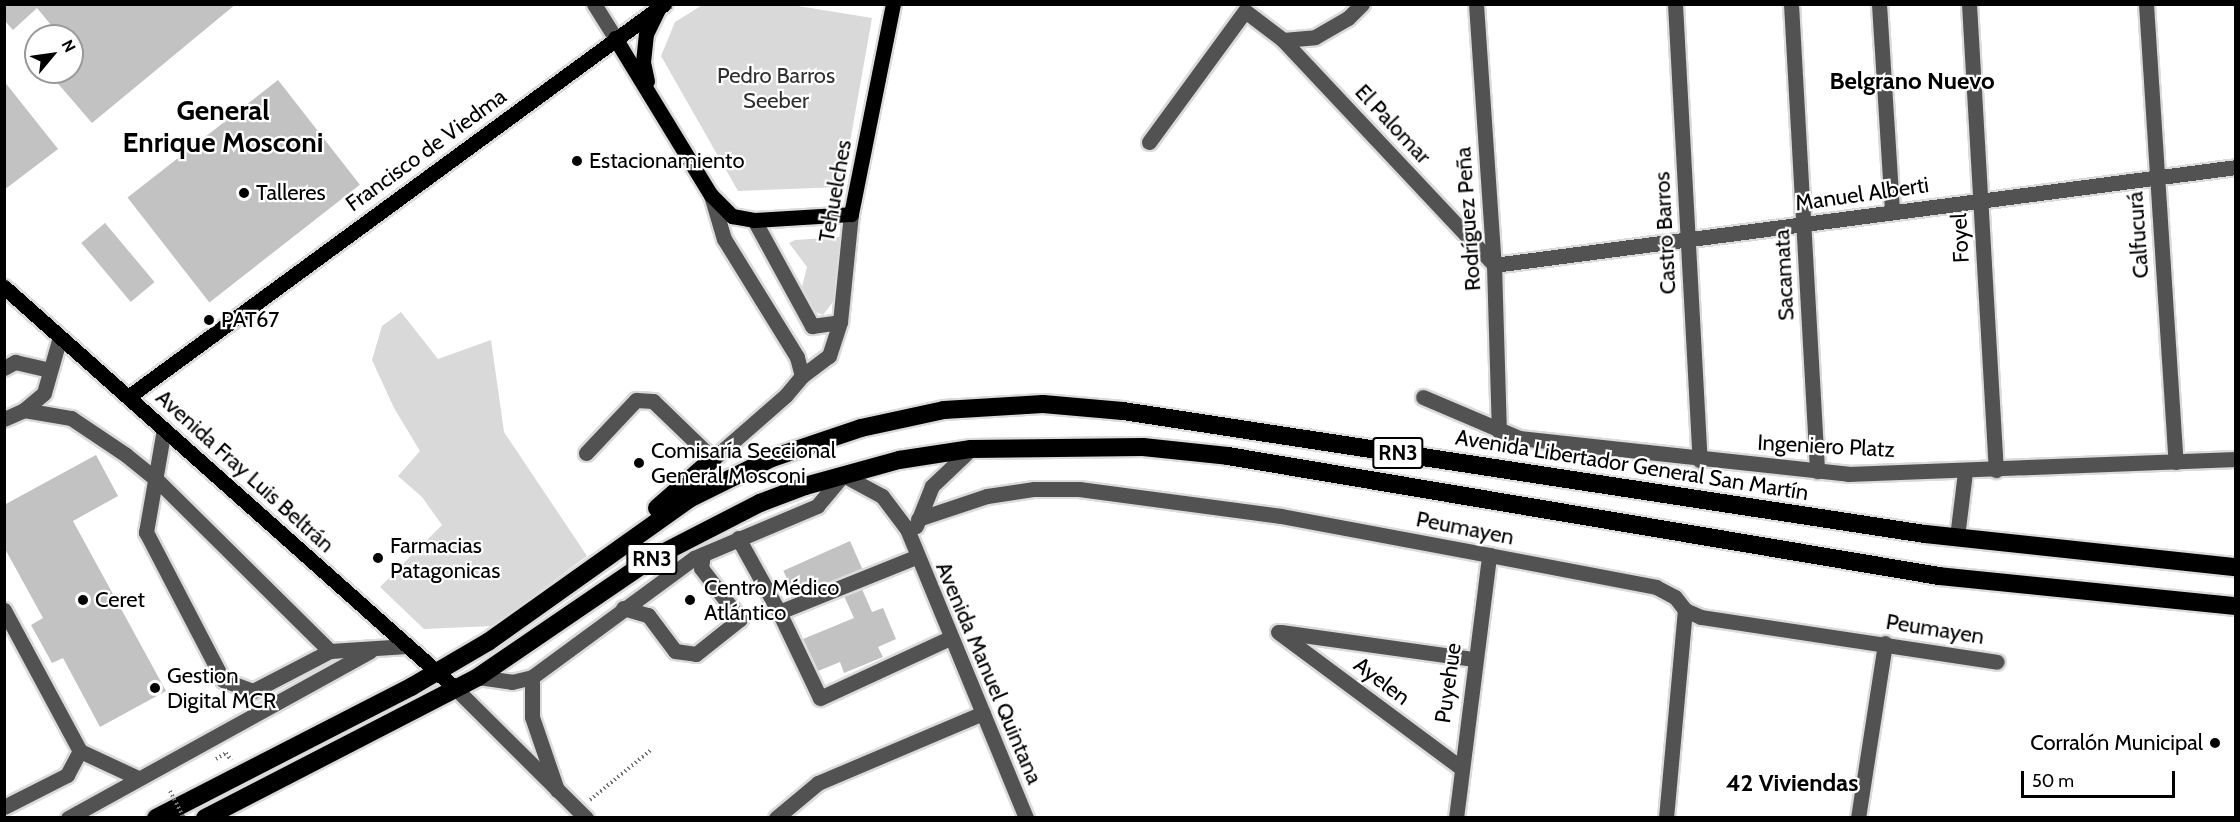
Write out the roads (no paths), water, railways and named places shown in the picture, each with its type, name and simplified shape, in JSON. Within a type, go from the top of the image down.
[{"type":"highway","name":"Avenida Libertador General San Martín","points":[[156,818],[436,672],[488,642],[592,564],[689,499],[772,458],[861,428],[944,410],[1043,404],[1123,411],[1957,537],[2235,567]]},
{"type":"highway","name":"RN3","points":[[213,816],[478,677],[651,559],[698,533],[760,503],[843,475],[899,460],[971,449],[1143,447],[1228,456],[1928,574],[2235,606]]},
{"type":"highway","points":[[592,564],[713,459]]},
{"type":"main road","name":"Tehuelches","points":[[851,214],[893,4]]},
{"type":"main road","name":"Francisco de Viedma","points":[[128,397],[661,6]]},
{"type":"main road","points":[[648,90],[643,62],[646,34],[661,6]]},
{"type":"main road","points":[[615,38],[711,195],[732,216],[754,220],[851,214]]},
{"type":"main road","name":"Avenida Fray Luis Beltrán","points":[[4,287],[455,688]]},
{"type":"street","points":[[594,4],[615,38]]},
{"type":"street","points":[[1283,40],[1315,37],[1348,18],[1362,4]]},
{"type":"street","name":"Rodríguez Peña","points":[[1476,4],[1494,265],[1499,431]]},
{"type":"street","name":"Castro Barros","points":[[1675,4],[1700,460]]},
{"type":"street","name":"Sacamata","points":[[1791,4],[1817,471]]},
{"type":"street","points":[[1879,4],[1892,212]]},
{"type":"street","name":"Foyel","points":[[1969,4],[1996,470]]},
{"type":"street","name":"Calfucurá","points":[[2145,4],[2176,462]]},
{"type":"street","points":[[1149,142],[1243,8]]},
{"type":"street","name":"El Palomar","points":[[1243,8],[1283,40],[1494,265]]},
{"type":"street","name":"Manuel Alberti","points":[[1494,265],[2235,167]]},
{"type":"street","points":[[711,195],[724,239],[797,357],[802,376]]},
{"type":"street","name":"Tehuelches","points":[[713,459],[786,395],[802,376],[829,356],[840,322],[851,214]]},
{"type":"street","points":[[754,220],[812,326],[840,322]]},
{"type":"street","points":[[4,419],[24,410],[44,393],[60,337]]},
{"type":"street","points":[[4,368],[15,362],[49,370]]},
{"type":"street","name":"Ingeniero Platz","points":[[1423,397],[1519,438],[1700,460],[1848,474],[1965,472],[2235,459]]},
{"type":"street","points":[[586,453],[636,400],[653,401],[713,459]]},
{"type":"street","points":[[24,410],[71,418],[157,480],[330,651]]},
{"type":"street","points":[[164,429],[157,480],[146,532],[223,680],[252,691],[330,651],[408,646]]},
{"type":"street","name":"Avenida Manuel Quintana","points":[[914,552],[918,519],[932,486],[971,449]]},
{"type":"street","points":[[1957,537],[1965,472]]},
{"type":"street","points":[[478,677],[512,682],[532,677],[623,608],[703,554],[817,506],[843,475]]},
{"type":"street","name":"Avenida Manuel Quintana","points":[[843,475],[882,496],[907,529],[914,552],[1026,818]]},
{"type":"street","name":"Peumayen","points":[[918,519],[987,496],[1034,489],[1079,489],[1281,516],[1656,586],[1675,597],[1685,610],[1701,617],[1886,643],[1997,662]]},
{"type":"street","points":[[698,533],[738,538]]},
{"type":"street","points":[[738,538],[779,612],[820,698],[950,638]]},
{"type":"street","points":[[779,612],[914,552]]},
{"type":"street","points":[[623,608],[648,615],[675,651],[696,654],[740,619],[700,568],[703,554]]},
{"type":"street","name":"Puyehue","points":[[1456,818],[1460,767],[1489,555]]},
{"type":"street","points":[[4,610],[80,751],[138,778]]},
{"type":"street","points":[[1666,818],[1685,610]]},
{"type":"street","name":"Ayelen","points":[[1460,767],[1278,632],[1474,659]]},
{"type":"street","points":[[1858,818],[1886,643]]},
{"type":"street","points":[[68,818],[373,649]]},
{"type":"street","points":[[532,677],[532,717],[557,790]]},
{"type":"street","points":[[455,688],[582,814]]},
{"type":"street","points":[[776,818],[818,783],[983,713]]},
{"type":"street","points":[[6,804],[68,775],[80,751]]},
{"type":"place","name":"Estacionamiento","points":[[577,161]]},
{"type":"place","name":"Talleres","points":[[244,193]]},
{"type":"place","name":"PAT67","points":[[209,320]]},
{"type":"place","name":"Comisaría Seccional General Mosconi","points":[[639,463]]},
{"type":"place","name":"Farmacias Patagonicas","points":[[378,558]]},
{"type":"place","name":"Ceret","points":[[83,600]]},
{"type":"place","name":"Centro Médico Atlántico","points":[[690,600]]},
{"type":"place","name":"Gestion Digital MCR","points":[[155,688]]},
{"type":"place","name":"Corralón Municipal","points":[[2215,743]]},
{"type":"district","name":"Belgrano Nuevo","points":[[1912,81]]},
{"type":"district","name":"General Enrique Mosconi","points":[[223,126]]},
{"type":"district","name":"42 Viviendas","points":[[1792,783]]},
{"type":"park label","name":"Pedro Barros Seeber","points":[[776,88]]}]
